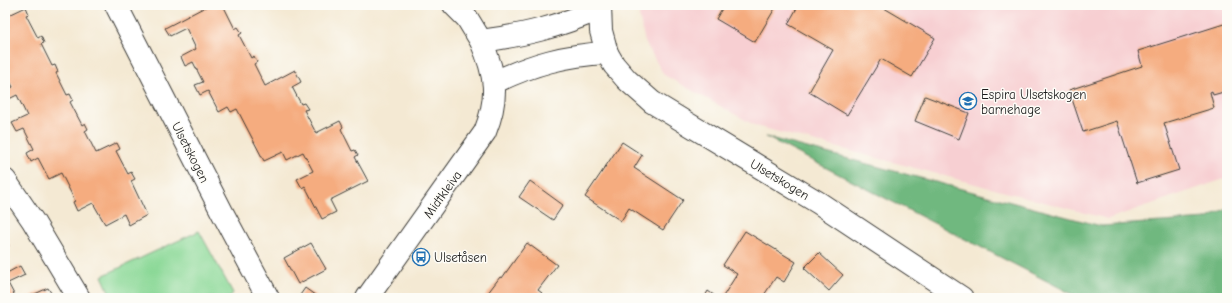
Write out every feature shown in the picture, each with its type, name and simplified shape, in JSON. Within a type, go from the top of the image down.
[{"type":"street","name":"Ulsetskogen","points":[[116,5],[222,212],[268,298]]},
{"type":"street","points":[[454,5],[467,18],[481,41],[543,30],[571,21],[599,7],[601,31],[607,53],[578,54],[550,60],[516,71],[495,82]]},
{"type":"street","name":"Midtkleiva","points":[[367,298],[485,132],[492,115],[495,96],[495,82],[490,60],[481,41]]},
{"type":"street","name":"Ulsetskogen","points":[[607,53],[614,65],[627,80],[652,102],[819,202],[962,298]]},
{"type":"street","points":[[5,180],[33,221],[79,298]]},
{"type":"shaded area","name":"Espira Ulsetskogen barnehage","points":[[642,5],[1227,5],[1227,178],[1108,219],[756,126],[664,75],[645,42],[639,16]]},
{"type":"green space","points":[[766,137],[1101,226],[1207,219],[1227,208],[1227,298],[1080,298]]},
{"type":"green space","points":[[199,231],[233,293],[229,298],[112,298],[102,276]]},
{"type":"building","points":[[209,5],[223,5],[235,29],[238,27],[242,33],[239,35],[251,58],[254,56],[257,62],[254,64],[265,86],[295,70],[301,82],[292,87],[301,104],[304,103],[308,109],[304,110],[316,133],[340,121],[343,127],[341,129],[352,151],[355,150],[358,155],[355,157],[368,181],[330,200],[336,212],[322,219],[305,186],[302,188],[297,179],[313,171],[303,152],[287,160],[283,152],[264,161],[237,109],[231,112],[228,107],[219,112],[208,91],[200,95],[195,85],[203,82],[193,62],[185,66],[181,57],[196,49],[186,28],[170,36],[165,28]]},
{"type":"building","points":[[724,5],[777,5],[755,42],[716,19]]},
{"type":"building","points":[[795,5],[879,5],[935,38],[912,77],[881,59],[847,115],[809,92],[833,50],[788,24],[797,8],[794,7]]},
{"type":"building","points":[[26,7],[29,14],[26,15],[38,38],[41,36],[44,43],[41,44],[52,66],[55,65],[58,72],[56,73],[67,95],[70,94],[73,100],[70,102],[82,125],[85,123],[88,129],[85,131],[96,153],[117,143],[120,149],[116,151],[128,174],[131,172],[135,179],[131,181],[147,215],[129,225],[124,214],[105,224],[93,203],[77,211],[73,202],[75,201],[61,173],[49,179],[38,158],[31,162],[27,153],[34,149],[24,129],[17,132],[12,123],[27,116],[17,95],[5,101],[5,91],[13,87],[5,72],[5,17]]},
{"type":"building","points":[[1227,23],[1227,80],[1224,78],[1227,91],[1213,95],[1212,91],[1210,92],[1214,108],[1164,123],[1179,170],[1137,183],[1117,121],[1083,132],[1069,90],[1142,66],[1138,51]]},
{"type":"building","points":[[925,96],[969,113],[959,139],[915,121]]},
{"type":"building","points":[[622,142],[642,155],[634,168],[683,200],[663,230],[629,208],[621,221],[585,197]]},
{"type":"building","points":[[530,181],[563,205],[553,220],[519,197]]},
{"type":"building","points":[[745,231],[796,262],[784,282],[776,277],[762,298],[722,298],[737,274],[723,265]]},
{"type":"building","points":[[5,237],[9,246],[5,248]]},
{"type":"building","points":[[311,243],[326,269],[298,284],[284,258]]},
{"type":"building","points":[[527,243],[557,265],[538,290],[542,293],[538,298],[484,298],[500,277],[502,278]]},
{"type":"building","points":[[819,253],[843,275],[829,291],[804,268]]},
{"type":"building","points":[[20,266],[25,275],[8,283],[16,298],[5,298],[5,274]]},
{"type":"building","points":[[48,288],[53,296],[50,298],[26,298]]},
{"type":"building","points":[[305,288],[319,298],[298,298]]},
{"type":"building","points":[[708,291],[718,298],[704,298]]},
{"type":"place","name":"Espira Ulsetskogen barnehage","points":[[968,101]]},
{"type":"place","name":"Ulsetåsen","points":[[421,257]]}]
